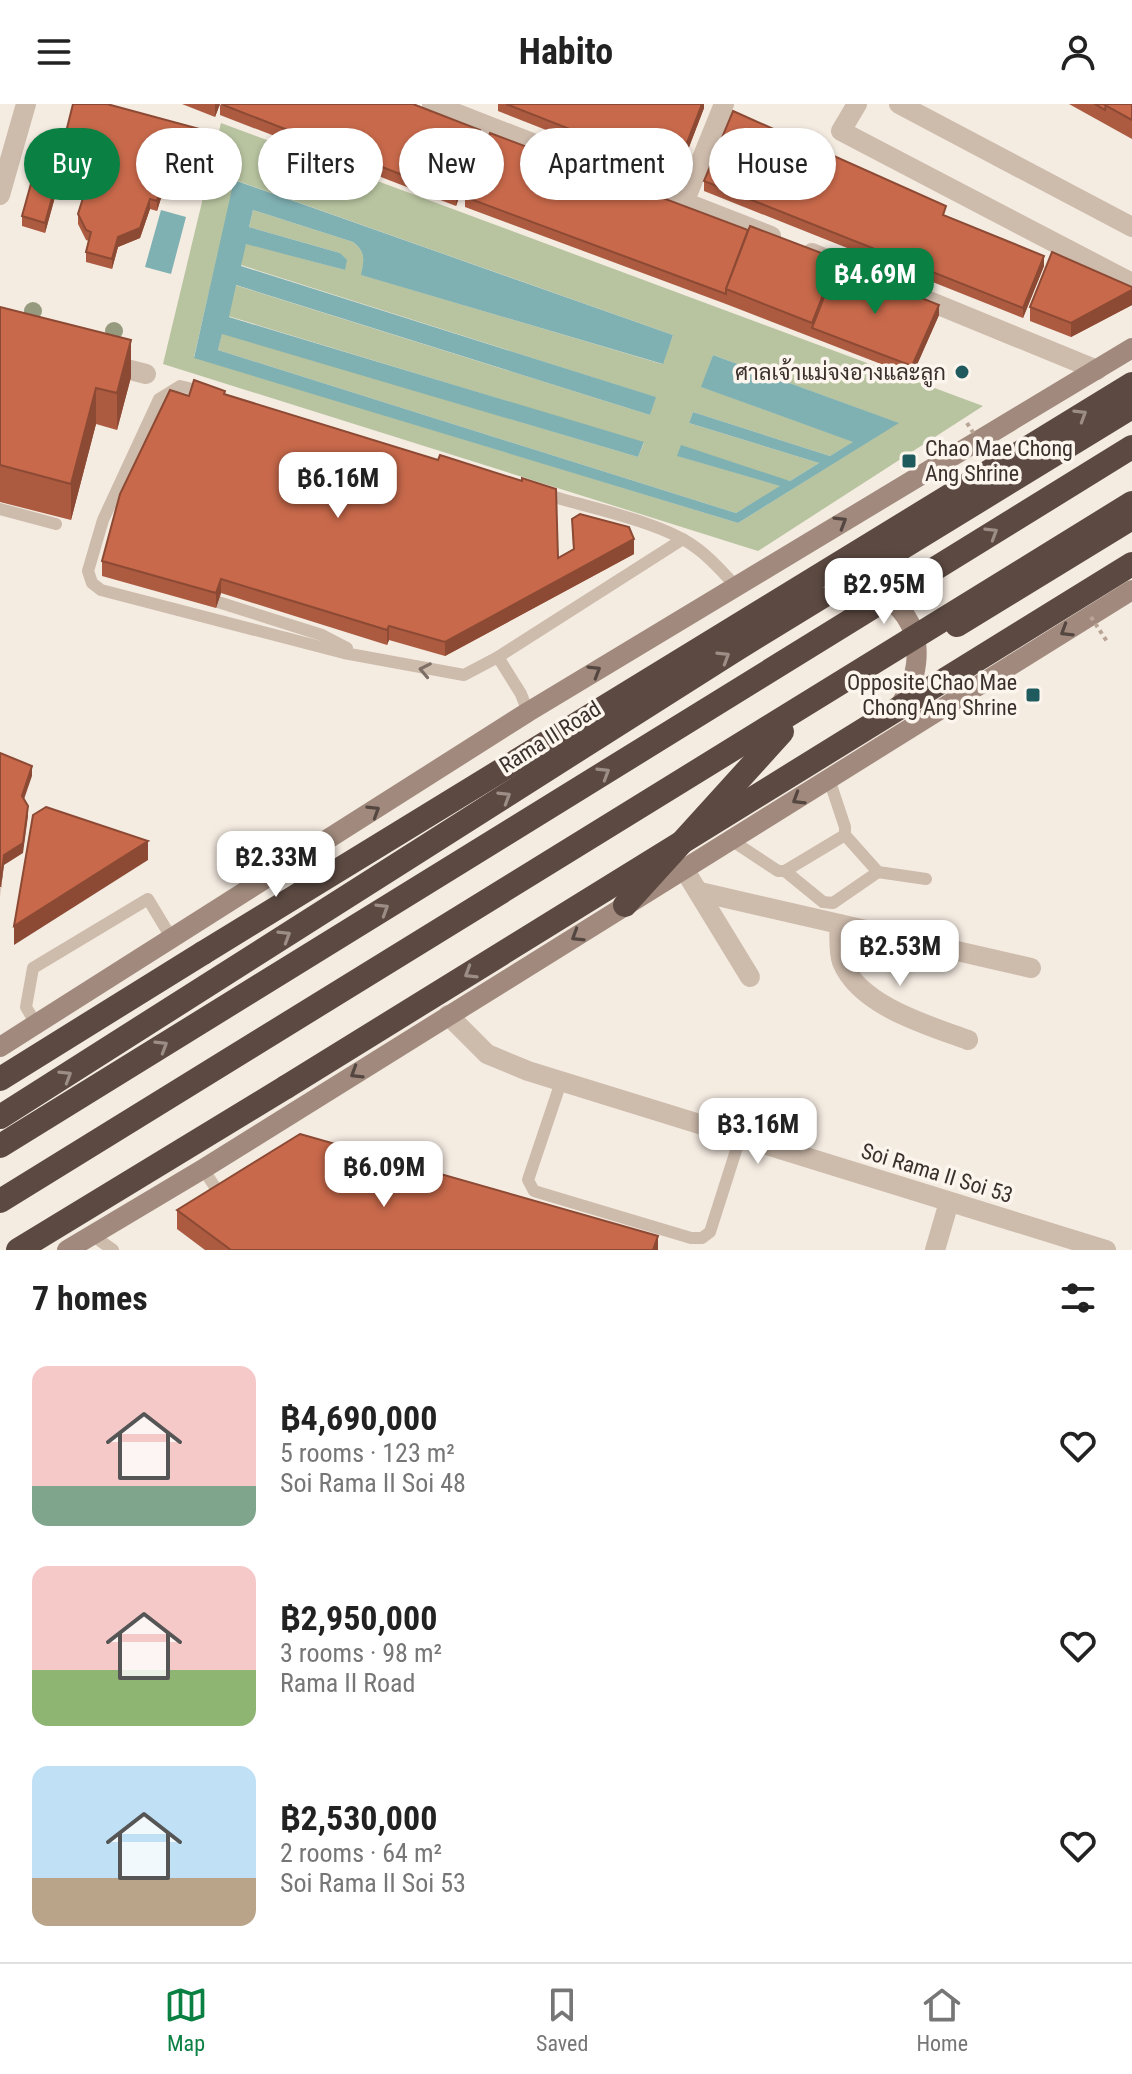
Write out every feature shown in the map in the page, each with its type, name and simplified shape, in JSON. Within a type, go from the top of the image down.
[{"type":"highway","points":[[0,1079],[1132,384]]},
{"type":"highway","name":"Rama II Road","points":[[0,1117],[735,650],[1132,407]]},
{"type":"highway","points":[[0,1146],[1132,447]]},
{"type":"highway","points":[[0,1201],[1132,503]]},
{"type":"highway","points":[[0,1211],[1132,518]]},
{"type":"highway","points":[[18,1250],[1132,564]]},
{"type":"highway","points":[[625,905],[782,732]]},
{"type":"main road","name":"Rama II Road","points":[[0,1047],[528,712],[1132,348]]},
{"type":"main road","points":[[816,577],[841,578],[868,585],[890,599],[904,616],[915,641],[916,664],[910,687],[898,709]]},
{"type":"main road","points":[[67,1250],[203,1169],[1132,590]]},
{"type":"street","points":[[0,195],[26,104]]},
{"type":"street","points":[[432,104],[520,137]]},
{"type":"street","points":[[693,180],[724,104]]},
{"type":"street","points":[[857,104],[841,131],[1132,283]]},
{"type":"street","points":[[899,104],[1132,227]]},
{"type":"street","points":[[685,200],[1097,370]]},
{"type":"street","points":[[88,359],[146,374]]},
{"type":"street","points":[[684,869],[750,977]]},
{"type":"street","points":[[700,892],[1031,968]]},
{"type":"street","points":[[839,924],[843,964],[863,992],[914,1021],[968,1040]]},
{"type":"street","name":"Soi Rama II Soi 53","points":[[448,1015],[487,1054],[561,1082],[1106,1250]]},
{"type":"street","points":[[935,1250],[949,1202]]},
{"type":"lane","points":[[220,397],[180,386],[159,399],[103,520],[88,571],[92,583],[101,590],[364,658],[464,675],[498,657],[683,539]]},
{"type":"lane","points":[[535,491],[659,528],[683,539],[697,548],[735,585]]},
{"type":"lane","points":[[0,509],[56,524]]},
{"type":"lane","points":[[218,602],[322,635],[364,658]]},
{"type":"lane","points":[[498,657],[521,694],[528,712]]},
{"type":"lane","points":[[829,779],[845,835],[878,872],[926,879]]},
{"type":"lane","points":[[731,840],[778,871],[785,871],[845,835]]},
{"type":"lane","points":[[785,871],[823,902],[833,903],[878,872]]},
{"type":"lane","points":[[36,1024],[26,1007],[33,968],[148,899],[172,939]]},
{"type":"lane","points":[[561,1082],[528,1180],[534,1191],[691,1238],[702,1238],[710,1232],[740,1138]]},
{"type":"lane","points":[[203,1169],[231,1212]]},
{"type":"lane","points":[[92,1235],[113,1250]]},
{"type":"green space","points":[[242,131],[258,137],[258,188],[242,182]]},
{"type":"green space","points":[[383,183],[399,189],[399,200],[428,200],[983,406],[758,551],[163,364],[202,200],[230,200],[194,357],[738,523],[898,423],[713,355],[702,387],[854,442],[830,456],[693,412],[689,423],[819,463],[790,481],[678,456],[781,486],[736,513],[218,350],[222,333],[638,457],[644,443],[228,316],[235,285],[650,415],[655,397],[241,265],[245,243],[345,270],[340,253],[249,227],[253,210],[353,242],[362,253],[362,275],[662,364],[673,335],[292,200],[383,200]]},
{"type":"water","points":[[242,183],[258,188],[258,200],[291,200],[673,335],[663,364],[361,275],[363,257],[353,242],[253,210],[249,227],[340,253],[347,260],[345,270],[246,244],[241,266],[656,397],[650,415],[236,285],[229,317],[644,442],[638,457],[222,334],[218,350],[736,513],[780,486],[677,456],[681,445],[790,481],[819,463],[689,423],[693,412],[830,456],[853,442],[701,387],[713,355],[899,423],[738,523],[194,358],[230,200],[242,200]]},
{"type":"water","points":[[161,210],[186,217],[171,274],[145,267]]},
{"type":"building","points":[[73,104],[107,104],[196,128],[136,128],[136,200],[150,200],[140,228],[118,237],[112,259],[86,252],[91,232],[86,230],[78,214],[82,200],[120,200],[120,128],[67,128]]},
{"type":"building","points":[[221,104],[413,104],[475,128],[399,128],[399,174],[383,167],[383,128],[282,128]]},
{"type":"building","points":[[506,104],[702,104],[693,128],[567,128]]},
{"type":"building","points":[[1132,104],[1132,120],[1105,105]]},
{"type":"building","points":[[733,111],[771,128],[726,128]]},
{"type":"building","points":[[504,138],[520,144],[520,200],[668,200],[748,230],[726,294],[473,200],[504,200]]},
{"type":"building","points":[[836,157],[946,206],[943,215],[1044,256],[1023,308],[752,200],[836,200]]},
{"type":"building","points":[[26,200],[51,200],[45,223],[22,216]]},
{"type":"building","points":[[750,226],[837,259],[812,323],[726,289]]},
{"type":"building","points":[[1052,252],[1132,287],[1132,290],[1071,323],[1030,307]]},
{"type":"building","points":[[837,264],[939,305],[912,366],[812,328]]},
{"type":"building","points":[[0,307],[131,340],[117,393],[96,388],[71,484],[0,465]]},
{"type":"building","points":[[194,380],[225,391],[224,394],[438,460],[440,455],[556,489],[558,558],[574,549],[572,519],[580,514],[629,527],[634,539],[445,642],[389,626],[387,630],[221,579],[216,593],[102,561],[120,494],[170,390],[189,396]]},
{"type":"building","points":[[0,753],[32,766],[22,796],[28,806],[23,843],[4,855],[0,887]]},
{"type":"building","points":[[46,807],[148,841],[14,926],[33,815]]},
{"type":"building","points":[[300,1134],[658,1236],[653,1250],[231,1250],[177,1210]]},
{"type":"place","name":"ศาลเจ้าแม่จงอางและลูก","points":[[962,372]]},
{"type":"place","name":"Chao Mae Chong Ang Shrine","points":[[909,461]]},
{"type":"place","name":"Opposite Chao Mae Chong Ang Shrine","points":[[1033,695]]}]
